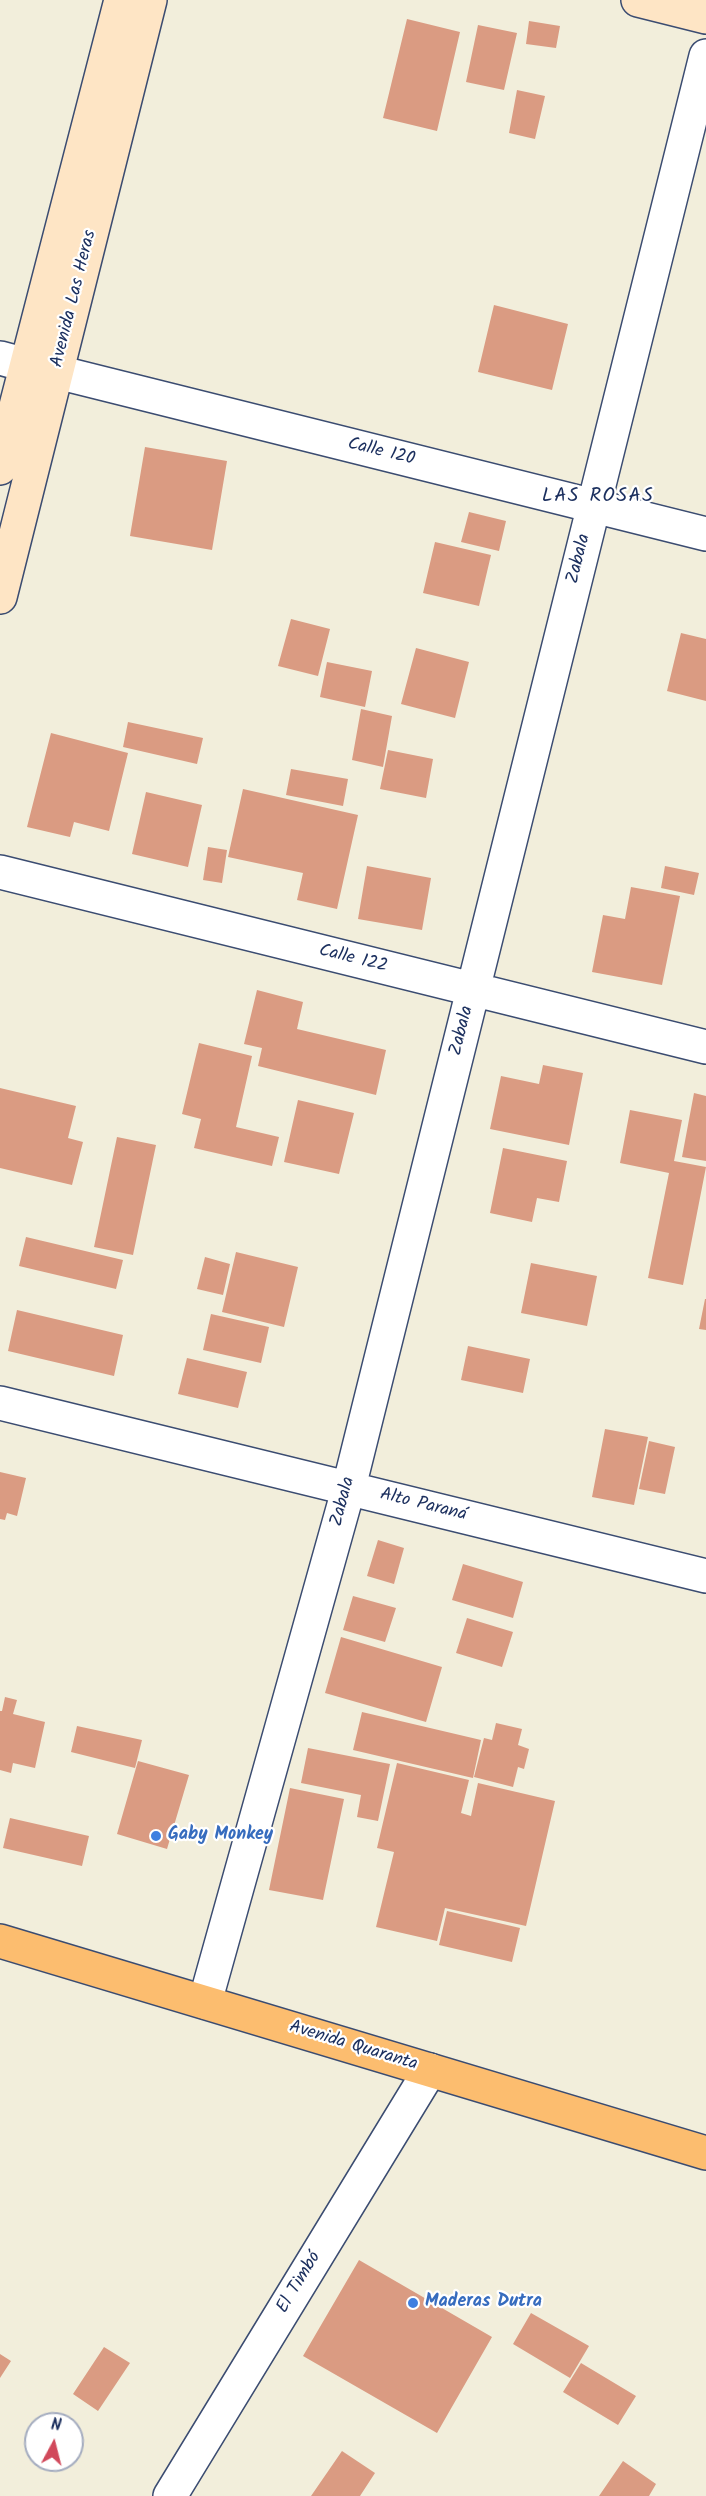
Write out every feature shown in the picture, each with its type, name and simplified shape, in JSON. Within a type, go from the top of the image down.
[{"type":"highway","name":"Avenida Quaranta","points":[[0,1941],[430,2070],[705,2148]]},
{"type":"main road","name":"Avenida Las Heras","points":[[0,468],[121,0]]},
{"type":"main road","name":"Avenida Las Heras","points":[[0,597],[28,365],[150,0]]},
{"type":"main road","points":[[638,0],[706,17]]},
{"type":"street","name":"Zabala","points":[[206,2002],[349,1487],[706,56]]},
{"type":"street","name":"Calle 120","points":[[28,365],[706,534]]},
{"type":"street","name":"Calle 122","points":[[0,872],[706,1047]]},
{"type":"street","name":"Alto Paraná","points":[[0,1402],[706,1576]]},
{"type":"street","name":"El Timbó","points":[[170,2496],[430,2070]]},
{"type":"building","points":[[407,19],[460,32],[437,131],[383,118]]},
{"type":"building","points":[[529,21],[560,26],[556,48],[526,44]]},
{"type":"building","points":[[478,25],[517,33],[504,90],[466,82]]},
{"type":"building","points":[[517,90],[545,96],[535,139],[509,133]]},
{"type":"building","points":[[494,305],[568,324],[552,390],[478,372]]},
{"type":"building","points":[[145,447],[227,461],[212,550],[130,536]]},
{"type":"building","points":[[469,512],[506,521],[499,551],[461,542]]},
{"type":"building","points":[[435,542],[491,555],[479,606],[423,593]]},
{"type":"building","points":[[291,619],[330,629],[318,676],[278,666]]},
{"type":"building","points":[[681,633],[706,639],[706,701],[667,691]]},
{"type":"building","points":[[416,648],[469,662],[455,718],[401,704]]},
{"type":"building","points":[[327,662],[372,671],[365,707],[320,697]]},
{"type":"building","points":[[361,709],[392,716],[383,767],[352,760]]},
{"type":"building","points":[[128,722],[203,738],[197,764],[123,747]]},
{"type":"building","points":[[51,733],[128,753],[109,831],[74,822],[70,837],[27,827]]},
{"type":"building","points":[[388,750],[433,759],[426,798],[380,789]]},
{"type":"building","points":[[291,769],[348,779],[343,806],[286,795]]},
{"type":"building","points":[[243,789],[358,815],[337,909],[297,900],[303,873],[228,857]]},
{"type":"building","points":[[146,792],[202,805],[188,867],[132,854]]},
{"type":"building","points":[[208,847],[227,850],[222,883],[203,880]]},
{"type":"building","points":[[367,866],[431,878],[422,930],[358,919]]},
{"type":"building","points":[[665,866],[699,873],[694,895],[661,888]]},
{"type":"building","points":[[631,887],[680,896],[662,985],[592,972],[603,915],[625,919]]},
{"type":"building","points":[[257,990],[303,1002],[297,1029],[386,1050],[376,1095],[258,1066],[262,1048],[244,1044]]},
{"type":"building","points":[[199,1043],[252,1056],[236,1127],[279,1137],[272,1166],[194,1148],[201,1119],[182,1114]]},
{"type":"building","points":[[543,1065],[583,1073],[569,1145],[490,1129],[501,1076],[539,1084]]},
{"type":"building","points":[[0,1088],[76,1106],[68,1138],[83,1142],[72,1185],[0,1168]]},
{"type":"building","points":[[694,1093],[706,1096],[706,1161],[682,1157]]},
{"type":"building","points":[[298,1100],[354,1113],[339,1174],[284,1162]]},
{"type":"building","points":[[630,1110],[682,1120],[674,1161],[706,1167],[683,1285],[648,1278],[669,1173],[620,1163]]},
{"type":"building","points":[[117,1137],[156,1145],[133,1255],[94,1247]]},
{"type":"building","points":[[503,1148],[567,1161],[559,1202],[537,1198],[532,1222],[490,1213]]},
{"type":"building","points":[[26,1237],[123,1260],[116,1289],[19,1266]]},
{"type":"building","points":[[236,1252],[298,1267],[284,1327],[222,1312]]},
{"type":"building","points":[[205,1257],[230,1264],[223,1295],[197,1289]]},
{"type":"building","points":[[531,1263],[597,1276],[587,1326],[521,1313]]},
{"type":"building","points":[[706,1299],[706,1330],[699,1329]]},
{"type":"building","points":[[17,1310],[123,1335],[114,1376],[8,1351]]},
{"type":"building","points":[[211,1314],[269,1327],[261,1363],[203,1350]]},
{"type":"building","points":[[468,1346],[530,1359],[523,1393],[461,1380]]},
{"type":"building","points":[[187,1358],[247,1372],[238,1408],[178,1394]]},
{"type":"building","points":[[605,1429],[648,1437],[634,1505],[592,1497]]},
{"type":"building","points":[[649,1441],[675,1447],[665,1494],[639,1489]]},
{"type":"building","points":[[0,1472],[26,1478],[17,1516],[7,1513],[5,1520],[0,1519]]},
{"type":"building","points":[[378,1540],[404,1548],[394,1584],[367,1576]]},
{"type":"building","points":[[463,1564],[523,1582],[513,1618],[452,1600]]},
{"type":"building","points":[[353,1596],[396,1608],[385,1642],[343,1630]]},
{"type":"building","points":[[467,1618],[513,1632],[502,1667],[456,1653]]},
{"type":"building","points":[[341,1637],[442,1667],[426,1722],[325,1693]]},
{"type":"building","points":[[5,1697],[17,1700],[13,1714],[45,1722],[35,1768],[13,1763],[11,1773],[0,1770],[0,1711],[2,1711]]},
{"type":"building","points":[[362,1712],[481,1740],[473,1778],[353,1750]]},
{"type":"building","points":[[496,1723],[522,1729],[518,1745],[529,1749],[524,1769],[518,1767],[513,1787],[474,1777],[484,1738],[492,1740]]},
{"type":"building","points":[[77,1726],[142,1740],[135,1768],[71,1752]]},
{"type":"building","points":[[308,1748],[390,1764],[378,1821],[357,1817],[361,1795],[301,1783]]},
{"type":"building","points":[[138,1761],[189,1775],[167,1849],[117,1834]]},
{"type":"building","points":[[397,1763],[469,1780],[461,1813],[471,1816],[478,1783],[555,1801],[526,1926],[445,1908],[437,1941],[376,1927],[394,1852],[377,1848]]},
{"type":"building","points":[[290,1788],[344,1799],[323,1900],[269,1890]]},
{"type":"building","points":[[10,1818],[89,1836],[82,1866],[3,1848]]},
{"type":"building","points":[[447,1911],[520,1928],[512,1962],[439,1945]]},
{"type":"building","points":[[359,2260],[492,2337],[437,2433],[303,2356]]},
{"type":"building","points":[[531,2313],[589,2346],[570,2378],[513,2344]]},
{"type":"building","points":[[104,2347],[130,2363],[98,2411],[73,2394]]},
{"type":"building","points":[[0,2354],[11,2361],[0,2378]]},
{"type":"building","points":[[581,2363],[636,2396],[618,2425],[563,2392]]},
{"type":"building","points":[[342,2451],[375,2473],[360,2496],[311,2496]]},
{"type":"building","points":[[623,2461],[656,2484],[649,2496],[599,2496]]},
{"type":"place","name":"Gaby Monkey","points":[[156,1836]]},
{"type":"place","name":"Maderas Dutra","points":[[413,2303]]},
{"type":"district","name":"LAS ROSAS","points":[[598,498]]}]
